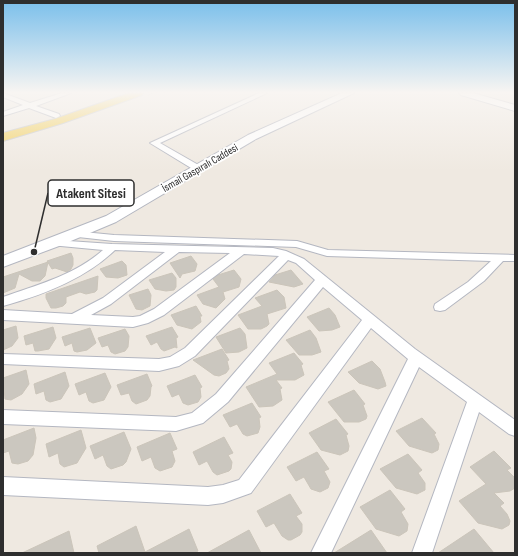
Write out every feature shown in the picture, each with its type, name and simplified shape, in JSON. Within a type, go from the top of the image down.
[{"type":"main road","points":[[3,130],[45,119]]},
{"type":"main road","points":[[3,137],[67,119]]},
{"type":"main road","name":"İsmail Gaspıralı Caddesi","points":[[3,262],[54,243],[112,218],[252,137],[292,119]]},
{"type":"street","points":[[199,169],[154,143],[207,119]]},
{"type":"street","points":[[73,234],[114,238],[297,244],[328,253],[515,258]]},
{"type":"street","points":[[54,243],[112,247],[273,251],[286,255],[300,261],[416,357],[515,429]]},
{"type":"street","points":[[3,302],[83,270],[97,262],[112,247]]},
{"type":"street","points":[[73,319],[107,301],[176,249]]},
{"type":"street","points":[[3,315],[133,322],[152,316],[240,250]]},
{"type":"street","points":[[3,359],[160,365],[174,362],[190,352],[286,255]]},
{"type":"street","points":[[440,307],[474,284],[491,270],[500,258]]},
{"type":"street","points":[[3,417],[176,424],[197,418],[222,398],[322,280]]},
{"type":"street","points":[[3,486],[208,496],[223,494],[245,487],[370,319]]},
{"type":"street","points":[[321,553],[416,357]]},
{"type":"street","points":[[422,553],[476,400]]},
{"type":"building","points":[[71,253],[73,265],[67,272],[55,268],[52,269],[47,261]]},
{"type":"building","points":[[191,256],[197,264],[195,271],[182,274],[180,278],[170,263]]},
{"type":"building","points":[[122,261],[126,265],[127,275],[118,278],[106,277],[100,269]]},
{"type":"building","points":[[48,262],[45,276],[40,281],[32,281],[19,274],[15,288],[3,293],[3,277]]},
{"type":"building","points":[[234,270],[241,279],[239,287],[223,292],[225,299],[216,308],[203,304],[197,295],[219,287],[213,279],[218,275]]},
{"type":"building","points":[[291,270],[303,284],[294,287],[269,282],[275,275]]},
{"type":"building","points":[[172,273],[176,278],[176,287],[174,290],[166,291],[155,289],[149,280]]},
{"type":"building","points":[[98,276],[97,290],[95,292],[86,294],[80,292],[66,297],[66,303],[63,306],[51,308],[46,298],[46,294]]},
{"type":"building","points":[[148,289],[151,295],[150,306],[142,310],[136,309],[129,295]]},
{"type":"building","points":[[277,290],[284,297],[286,308],[267,314],[269,324],[267,326],[261,329],[248,329],[238,315],[262,306],[255,298]]},
{"type":"building","points":[[196,306],[202,316],[200,316],[201,322],[192,329],[177,325],[171,315]]},
{"type":"building","points":[[329,308],[335,315],[340,327],[332,330],[319,331],[307,317]]},
{"type":"building","points":[[16,326],[18,338],[12,346],[3,350],[3,330]]},
{"type":"building","points":[[53,327],[56,338],[49,349],[35,351],[33,343],[26,345],[24,336]]},
{"type":"building","points":[[172,327],[178,337],[176,338],[177,348],[175,347],[164,351],[157,342],[151,345],[146,336]]},
{"type":"building","points":[[90,328],[96,343],[87,350],[77,352],[74,351],[72,343],[65,346],[62,337]]},
{"type":"building","points":[[240,328],[245,334],[247,348],[239,352],[226,353],[216,337]]},
{"type":"building","points":[[125,329],[129,336],[128,347],[125,351],[115,354],[111,352],[108,345],[102,347],[98,338]]},
{"type":"building","points":[[310,330],[316,338],[321,352],[312,355],[299,355],[286,340]]},
{"type":"building","points":[[222,349],[229,360],[227,361],[229,369],[226,373],[219,376],[214,375],[193,360]]},
{"type":"building","points":[[294,353],[303,364],[301,365],[304,375],[295,380],[276,380],[282,388],[280,389],[282,400],[273,406],[259,407],[246,387],[277,374],[269,363]]},
{"type":"building","points":[[372,361],[380,369],[386,386],[378,389],[359,383],[348,372]]},
{"type":"building","points":[[26,370],[29,384],[22,394],[11,400],[5,399],[3,378]]},
{"type":"building","points":[[65,372],[69,386],[61,399],[50,402],[46,400],[44,391],[36,394],[34,384]]},
{"type":"building","points":[[105,373],[111,387],[104,400],[93,403],[89,401],[86,392],[79,395],[75,384]]},
{"type":"building","points":[[147,374],[152,386],[150,396],[147,400],[136,404],[132,401],[129,393],[121,395],[117,385]]},
{"type":"building","points":[[195,375],[202,387],[200,388],[201,397],[198,402],[188,405],[183,403],[179,394],[172,397],[167,386]]},
{"type":"building","points":[[354,390],[365,404],[363,405],[367,416],[366,419],[359,422],[344,422],[328,402]]},
{"type":"building","points":[[252,403],[261,417],[259,418],[260,427],[258,433],[247,436],[243,434],[237,424],[230,427],[223,415]]},
{"type":"building","points":[[422,418],[436,433],[434,434],[439,444],[438,450],[432,453],[409,446],[396,431]]},
{"type":"building","points":[[336,419],[348,434],[346,435],[349,446],[348,451],[340,455],[321,450],[309,433]]},
{"type":"building","points":[[34,428],[36,438],[33,455],[28,461],[18,464],[12,463],[9,451],[3,453],[3,440]]},
{"type":"building","points":[[81,430],[86,448],[77,463],[64,467],[60,464],[58,453],[49,457],[46,444]]},
{"type":"building","points":[[124,432],[131,449],[126,462],[123,465],[111,469],[107,466],[103,455],[95,459],[90,446]]},
{"type":"building","points":[[170,433],[177,449],[172,451],[175,461],[172,467],[160,471],[155,468],[151,457],[142,461],[137,447]]},
{"type":"building","points":[[224,437],[233,453],[228,455],[232,462],[231,469],[217,475],[213,472],[207,461],[199,465],[193,452]]},
{"type":"building","points":[[494,451],[511,468],[507,470],[515,478],[515,488],[510,491],[494,493],[504,503],[500,506],[507,514],[510,521],[509,525],[502,529],[478,523],[459,501],[486,484],[470,467]]},
{"type":"building","points":[[317,452],[329,469],[324,471],[330,482],[328,488],[320,492],[311,489],[304,477],[296,481],[287,467]]},
{"type":"building","points":[[408,454],[422,470],[418,473],[425,483],[425,490],[417,494],[396,488],[380,469]]},
{"type":"building","points":[[390,490],[405,509],[401,512],[408,524],[407,531],[399,536],[376,529],[360,507]]},
{"type":"building","points":[[290,494],[302,513],[296,516],[302,524],[302,532],[300,535],[288,540],[282,536],[274,523],[266,527],[257,511]]},
{"type":"building","points":[[136,526],[145,552],[189,529],[198,551],[194,553],[99,553],[97,546]]},
{"type":"building","points":[[474,529],[494,553],[438,553]]},
{"type":"building","points":[[249,530],[261,553],[207,553]]},
{"type":"building","points":[[371,530],[387,553],[334,553]]},
{"type":"building","points":[[69,531],[74,553],[22,553]]},
{"type":"place","name":"Atakent Sitesi","points":[[34,252]]}]
